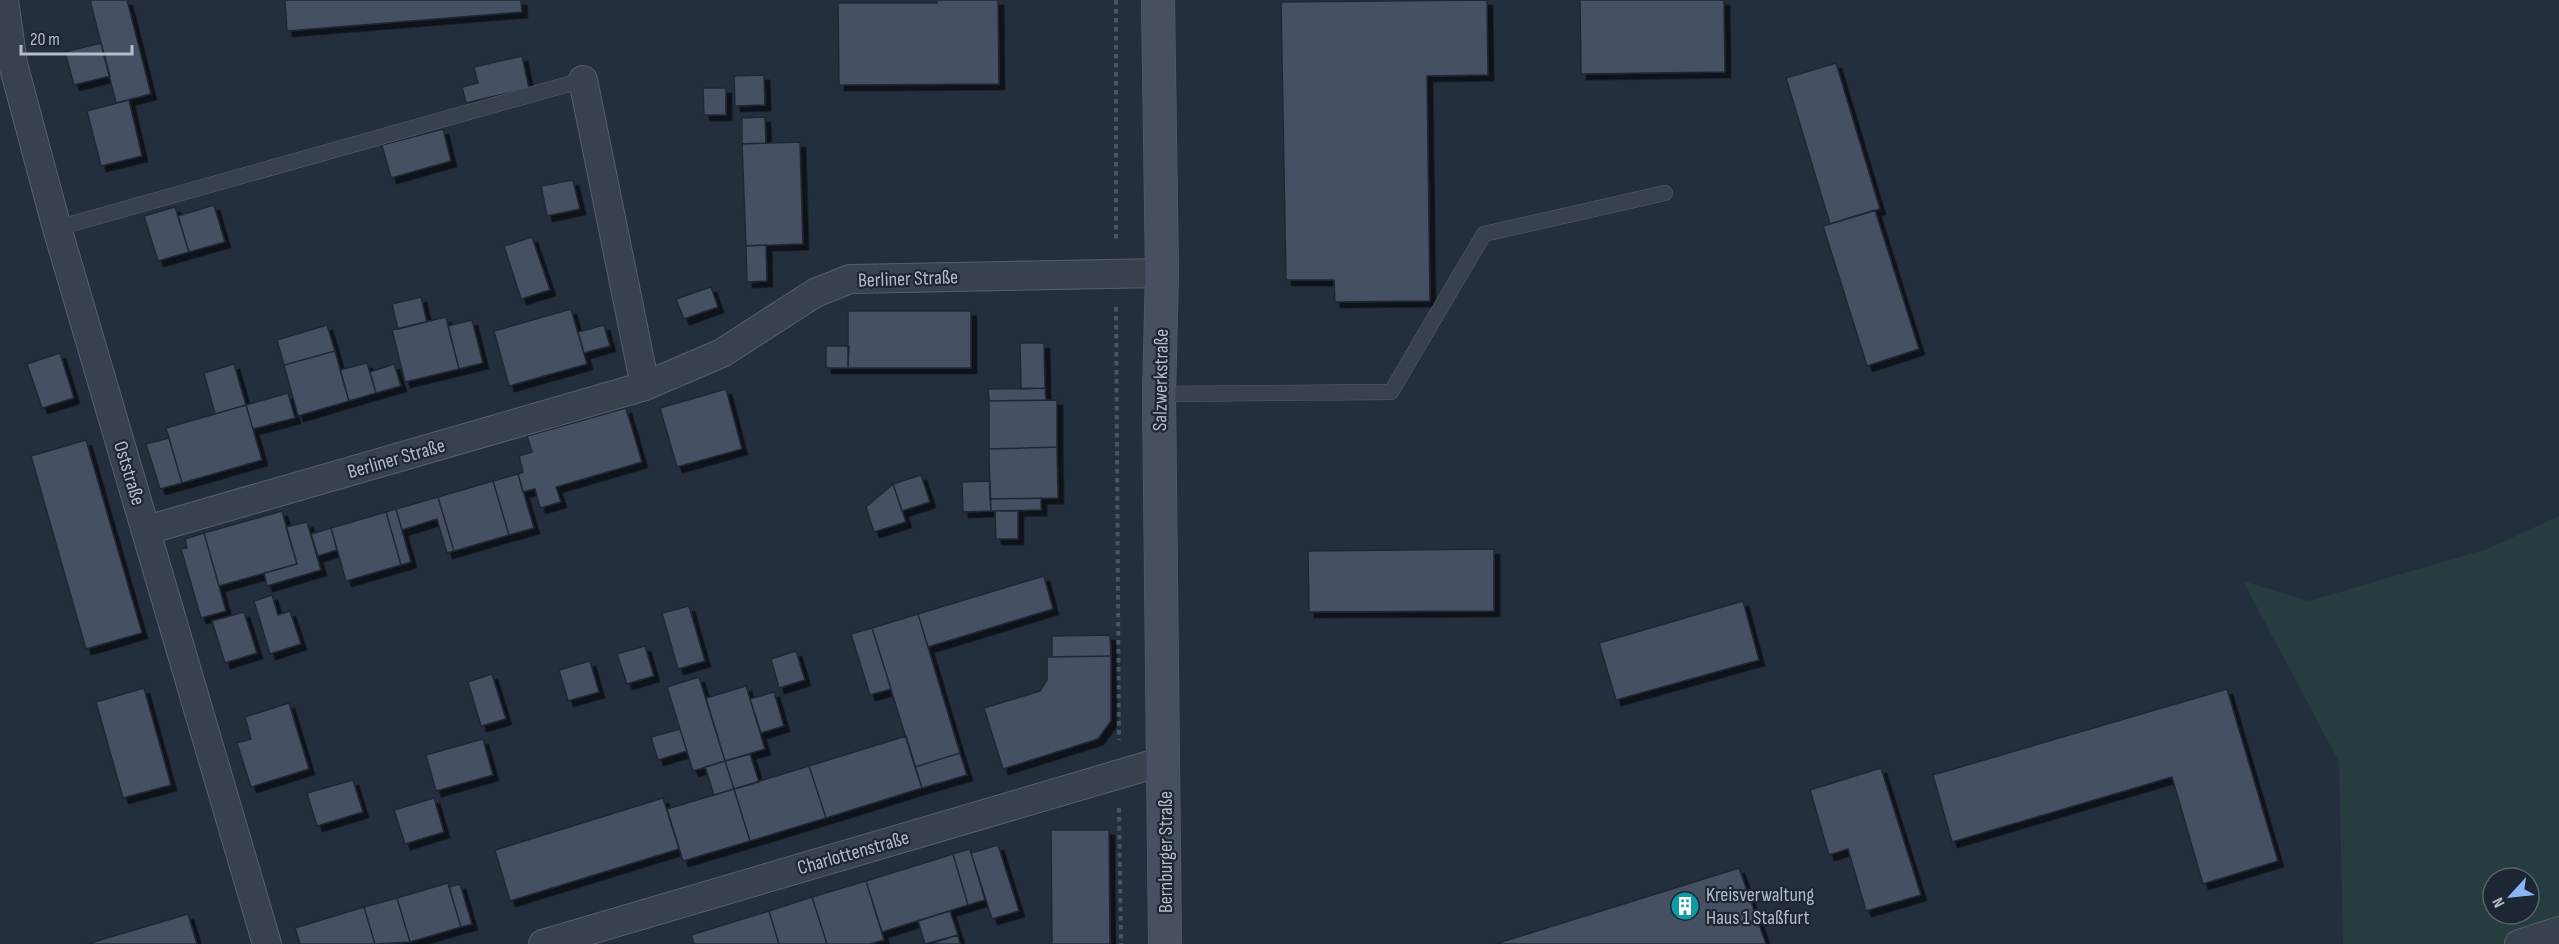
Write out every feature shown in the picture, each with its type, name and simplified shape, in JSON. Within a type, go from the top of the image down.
[{"type":"main road","name":"Salzwerkstraße","points":[[1158,0],[1162,273],[1159,394],[1164,761]]},
{"type":"main road","name":"Bernburger Straße","points":[[1164,761],[1165,944]]},
{"type":"street","name":"Oststraße","points":[[4,0],[7,65],[147,530],[267,944]]},
{"type":"street","points":[[583,80],[645,386]]},
{"type":"street","name":"Berliner Straße","points":[[147,530],[645,386],[722,353],[815,293],[849,279],[1162,273]]},
{"type":"street","name":"Charlottenstraße","points":[[543,944],[1164,761]]},
{"type":"street","points":[[2519,944],[2559,931]]},
{"type":"lane","points":[[57,228],[583,80]]},
{"type":"lane","points":[[1159,394],[1391,392],[1484,234],[1665,193]]},
{"type":"path","points":[[1116,0],[1121,944]]},
{"type":"green space","points":[[2559,516],[2559,944],[2343,944],[2339,762],[2243,581],[2309,601],[2487,549]]},
{"type":"building","points":[[90,0],[127,0],[151,94],[116,103]]},
{"type":"building","points":[[285,0],[521,0],[522,12],[287,31]]},
{"type":"building","points":[[937,0],[998,0],[999,84],[839,85],[838,3],[937,3]]},
{"type":"building","points":[[1487,0],[1488,75],[1427,76],[1430,301],[1335,302],[1334,280],[1286,280],[1281,2]]},
{"type":"building","points":[[1580,0],[1724,0],[1725,72],[1581,74]]},
{"type":"building","points":[[101,43],[110,76],[74,85],[65,52]]},
{"type":"building","points":[[522,56],[529,88],[466,103],[462,87],[478,83],[474,67]]},
{"type":"building","points":[[1836,63],[1880,209],[1830,224],[1786,78]]},
{"type":"building","points":[[764,75],[765,105],[735,106],[734,76]]},
{"type":"building","points":[[703,88],[726,88],[726,115],[704,115]]},
{"type":"building","points":[[129,100],[142,156],[101,166],[87,111]]},
{"type":"building","points":[[765,117],[766,143],[742,144],[742,118]]},
{"type":"building","points":[[443,129],[451,161],[391,178],[382,145]]},
{"type":"building","points":[[800,142],[803,244],[746,246],[742,144]]},
{"type":"building","points":[[573,180],[580,209],[547,216],[541,186]]},
{"type":"building","points":[[214,205],[225,242],[189,252],[178,216]]},
{"type":"building","points":[[175,207],[189,252],[158,261],[144,216]]},
{"type":"building","points":[[1875,210],[1919,349],[1867,366],[1823,226]]},
{"type":"building","points":[[532,237],[550,290],[521,299],[504,246]]},
{"type":"building","points":[[766,245],[767,281],[747,282],[746,246]]},
{"type":"building","points":[[711,287],[718,307],[684,319],[676,299]]},
{"type":"building","points":[[421,297],[427,322],[398,329],[392,304]]},
{"type":"building","points":[[571,309],[587,364],[509,386],[494,331]]},
{"type":"building","points":[[848,311],[971,311],[971,368],[848,368]]},
{"type":"building","points":[[446,317],[459,369],[405,382],[392,330]]},
{"type":"building","points":[[472,320],[483,363],[459,369],[448,326]]},
{"type":"building","points":[[327,325],[335,351],[284,365],[277,340]]},
{"type":"building","points":[[604,325],[610,346],[584,353],[578,332]]},
{"type":"building","points":[[1020,343],[1044,343],[1045,388],[1021,389]]},
{"type":"building","points":[[826,346],[849,346],[848,368],[826,368]]},
{"type":"building","points":[[335,351],[349,401],[298,416],[284,365]]},
{"type":"building","points":[[60,353],[74,398],[42,408],[27,364]]},
{"type":"building","points":[[367,363],[376,393],[349,401],[340,370]]},
{"type":"building","points":[[234,364],[246,405],[215,414],[204,373]]},
{"type":"building","points":[[394,364],[401,386],[376,393],[370,372]]},
{"type":"building","points":[[1045,388],[1046,400],[989,401],[988,389]]},
{"type":"building","points":[[726,389],[742,449],[677,467],[660,408]]},
{"type":"building","points":[[288,393],[295,418],[253,429],[246,405]]},
{"type":"building","points":[[1057,400],[1057,447],[989,449],[989,401]]},
{"type":"building","points":[[246,405],[262,460],[182,483],[166,428]]},
{"type":"building","points":[[626,408],[642,462],[556,487],[561,502],[540,508],[535,489],[523,492],[518,474],[523,472],[519,456],[532,452],[527,436]]},
{"type":"building","points":[[169,438],[182,483],[160,489],[146,444]]},
{"type":"building","points":[[86,440],[142,633],[86,649],[31,456]]},
{"type":"building","points":[[1057,447],[1058,498],[990,499],[989,449]]},
{"type":"building","points":[[518,474],[534,528],[509,535],[493,481]]},
{"type":"building","points":[[921,475],[930,502],[902,511],[893,484]]},
{"type":"building","points":[[493,481],[509,535],[454,551],[438,497]]},
{"type":"building","points":[[990,481],[991,511],[963,512],[962,482]]},
{"type":"building","points":[[893,484],[906,522],[874,532],[866,507]]},
{"type":"building","points":[[438,497],[454,551],[447,553],[437,519],[402,530],[396,509]]},
{"type":"building","points":[[1041,498],[1041,510],[991,511],[990,499]]},
{"type":"building","points":[[396,509],[411,562],[401,565],[386,512]]},
{"type":"building","points":[[282,511],[297,564],[219,586],[204,533]]},
{"type":"building","points":[[995,511],[1018,511],[1018,539],[996,539]]},
{"type":"building","points":[[386,512],[401,565],[346,581],[331,528]]},
{"type":"building","points":[[307,522],[321,570],[267,586],[264,573],[297,564],[286,527]]},
{"type":"building","points":[[331,528],[337,550],[318,556],[311,534]]},
{"type":"building","points":[[204,533],[226,611],[201,618],[181,549],[187,548],[185,539]]},
{"type":"building","points":[[1494,549],[1494,611],[1309,612],[1308,551]]},
{"type":"building","points":[[1044,576],[1053,609],[928,647],[918,614]]},
{"type":"building","points":[[272,595],[278,615],[290,611],[301,644],[270,654],[254,601]]},
{"type":"building","points":[[1743,601],[1759,660],[1616,700],[1599,643]]},
{"type":"building","points":[[689,606],[705,661],[678,669],[662,613]]},
{"type":"building","points":[[244,612],[257,653],[225,663],[212,621]]},
{"type":"building","points":[[918,614],[960,753],[915,767],[872,628]]},
{"type":"building","points":[[872,628],[891,689],[870,695],[851,634]]},
{"type":"building","points":[[1110,635],[1111,656],[1052,657],[1052,636]]},
{"type":"building","points":[[645,646],[654,676],[627,684],[617,654]]},
{"type":"building","points":[[796,651],[805,680],[779,688],[771,659]]},
{"type":"building","points":[[1111,656],[1111,721],[1098,739],[1003,769],[984,708],[1040,691],[1047,680],[1047,657]]},
{"type":"building","points":[[590,661],[599,692],[568,701],[559,670]]},
{"type":"building","points":[[492,674],[506,719],[481,726],[468,682]]},
{"type":"building","points":[[699,677],[725,761],[693,771],[667,687]]},
{"type":"building","points":[[746,686],[765,749],[725,761],[706,698]]},
{"type":"building","points":[[144,688],[171,785],[123,798],[96,702]]},
{"type":"building","points":[[2227,689],[2278,861],[2203,884],[2172,777],[1952,842],[1933,775]]},
{"type":"building","points":[[774,692],[784,726],[761,733],[750,699]]},
{"type":"building","points":[[289,703],[309,769],[251,787],[237,743],[251,739],[245,717]]},
{"type":"building","points":[[680,729],[687,751],[658,760],[651,737]]},
{"type":"building","points":[[906,736],[922,788],[826,818],[809,766]]},
{"type":"building","points":[[483,739],[493,775],[436,791],[426,755]]},
{"type":"building","points":[[960,753],[967,775],[922,788],[915,767]]},
{"type":"building","points":[[750,754],[759,782],[734,789],[725,761]]},
{"type":"building","points":[[725,761],[734,789],[714,795],[705,767]]},
{"type":"building","points":[[809,766],[826,818],[750,841],[734,789]]},
{"type":"building","points":[[1881,768],[1921,895],[1866,911],[1848,849],[1829,855],[1810,790]]},
{"type":"building","points":[[353,780],[363,812],[317,826],[307,793]]},
{"type":"building","points":[[734,789],[750,841],[683,861],[667,809]]},
{"type":"building","points":[[434,798],[444,832],[405,844],[394,810]]},
{"type":"building","points":[[663,798],[679,849],[510,901],[495,850]]},
{"type":"building","points":[[1051,830],[1109,830],[1110,944],[1052,944]]},
{"type":"building","points":[[998,845],[1019,911],[992,919],[971,853]]},
{"type":"building","points":[[970,849],[985,900],[968,905],[953,854]]},
{"type":"building","points":[[953,854],[968,905],[882,932],[866,881]]},
{"type":"building","name":"Kreisverwaltung Haus 1 Staßfurt","points":[[1739,868],[1766,944],[1495,944]]},
{"type":"building","points":[[866,881],[884,940],[870,944],[827,944],[812,897]]},
{"type":"building","points":[[448,883],[461,927],[410,942],[397,898]]},
{"type":"building","points":[[460,884],[472,924],[461,927],[449,887]]},
{"type":"building","points":[[812,897],[827,944],[779,944],[769,911]]},
{"type":"building","points":[[397,898],[410,942],[375,944],[364,907]]},
{"type":"building","points":[[364,907],[375,944],[300,944],[295,928]]},
{"type":"building","points":[[769,911],[779,944],[694,944],[691,935]]},
{"type":"building","points":[[950,911],[958,935],[925,944],[918,921]]},
{"type":"building","points":[[188,914],[197,944],[87,944]]},
{"type":"building","points":[[958,935],[960,944],[930,944]]},
{"type":"place","name":"Kreisverwaltung Haus 1 Staßfurt","points":[[1685,906]]}]
